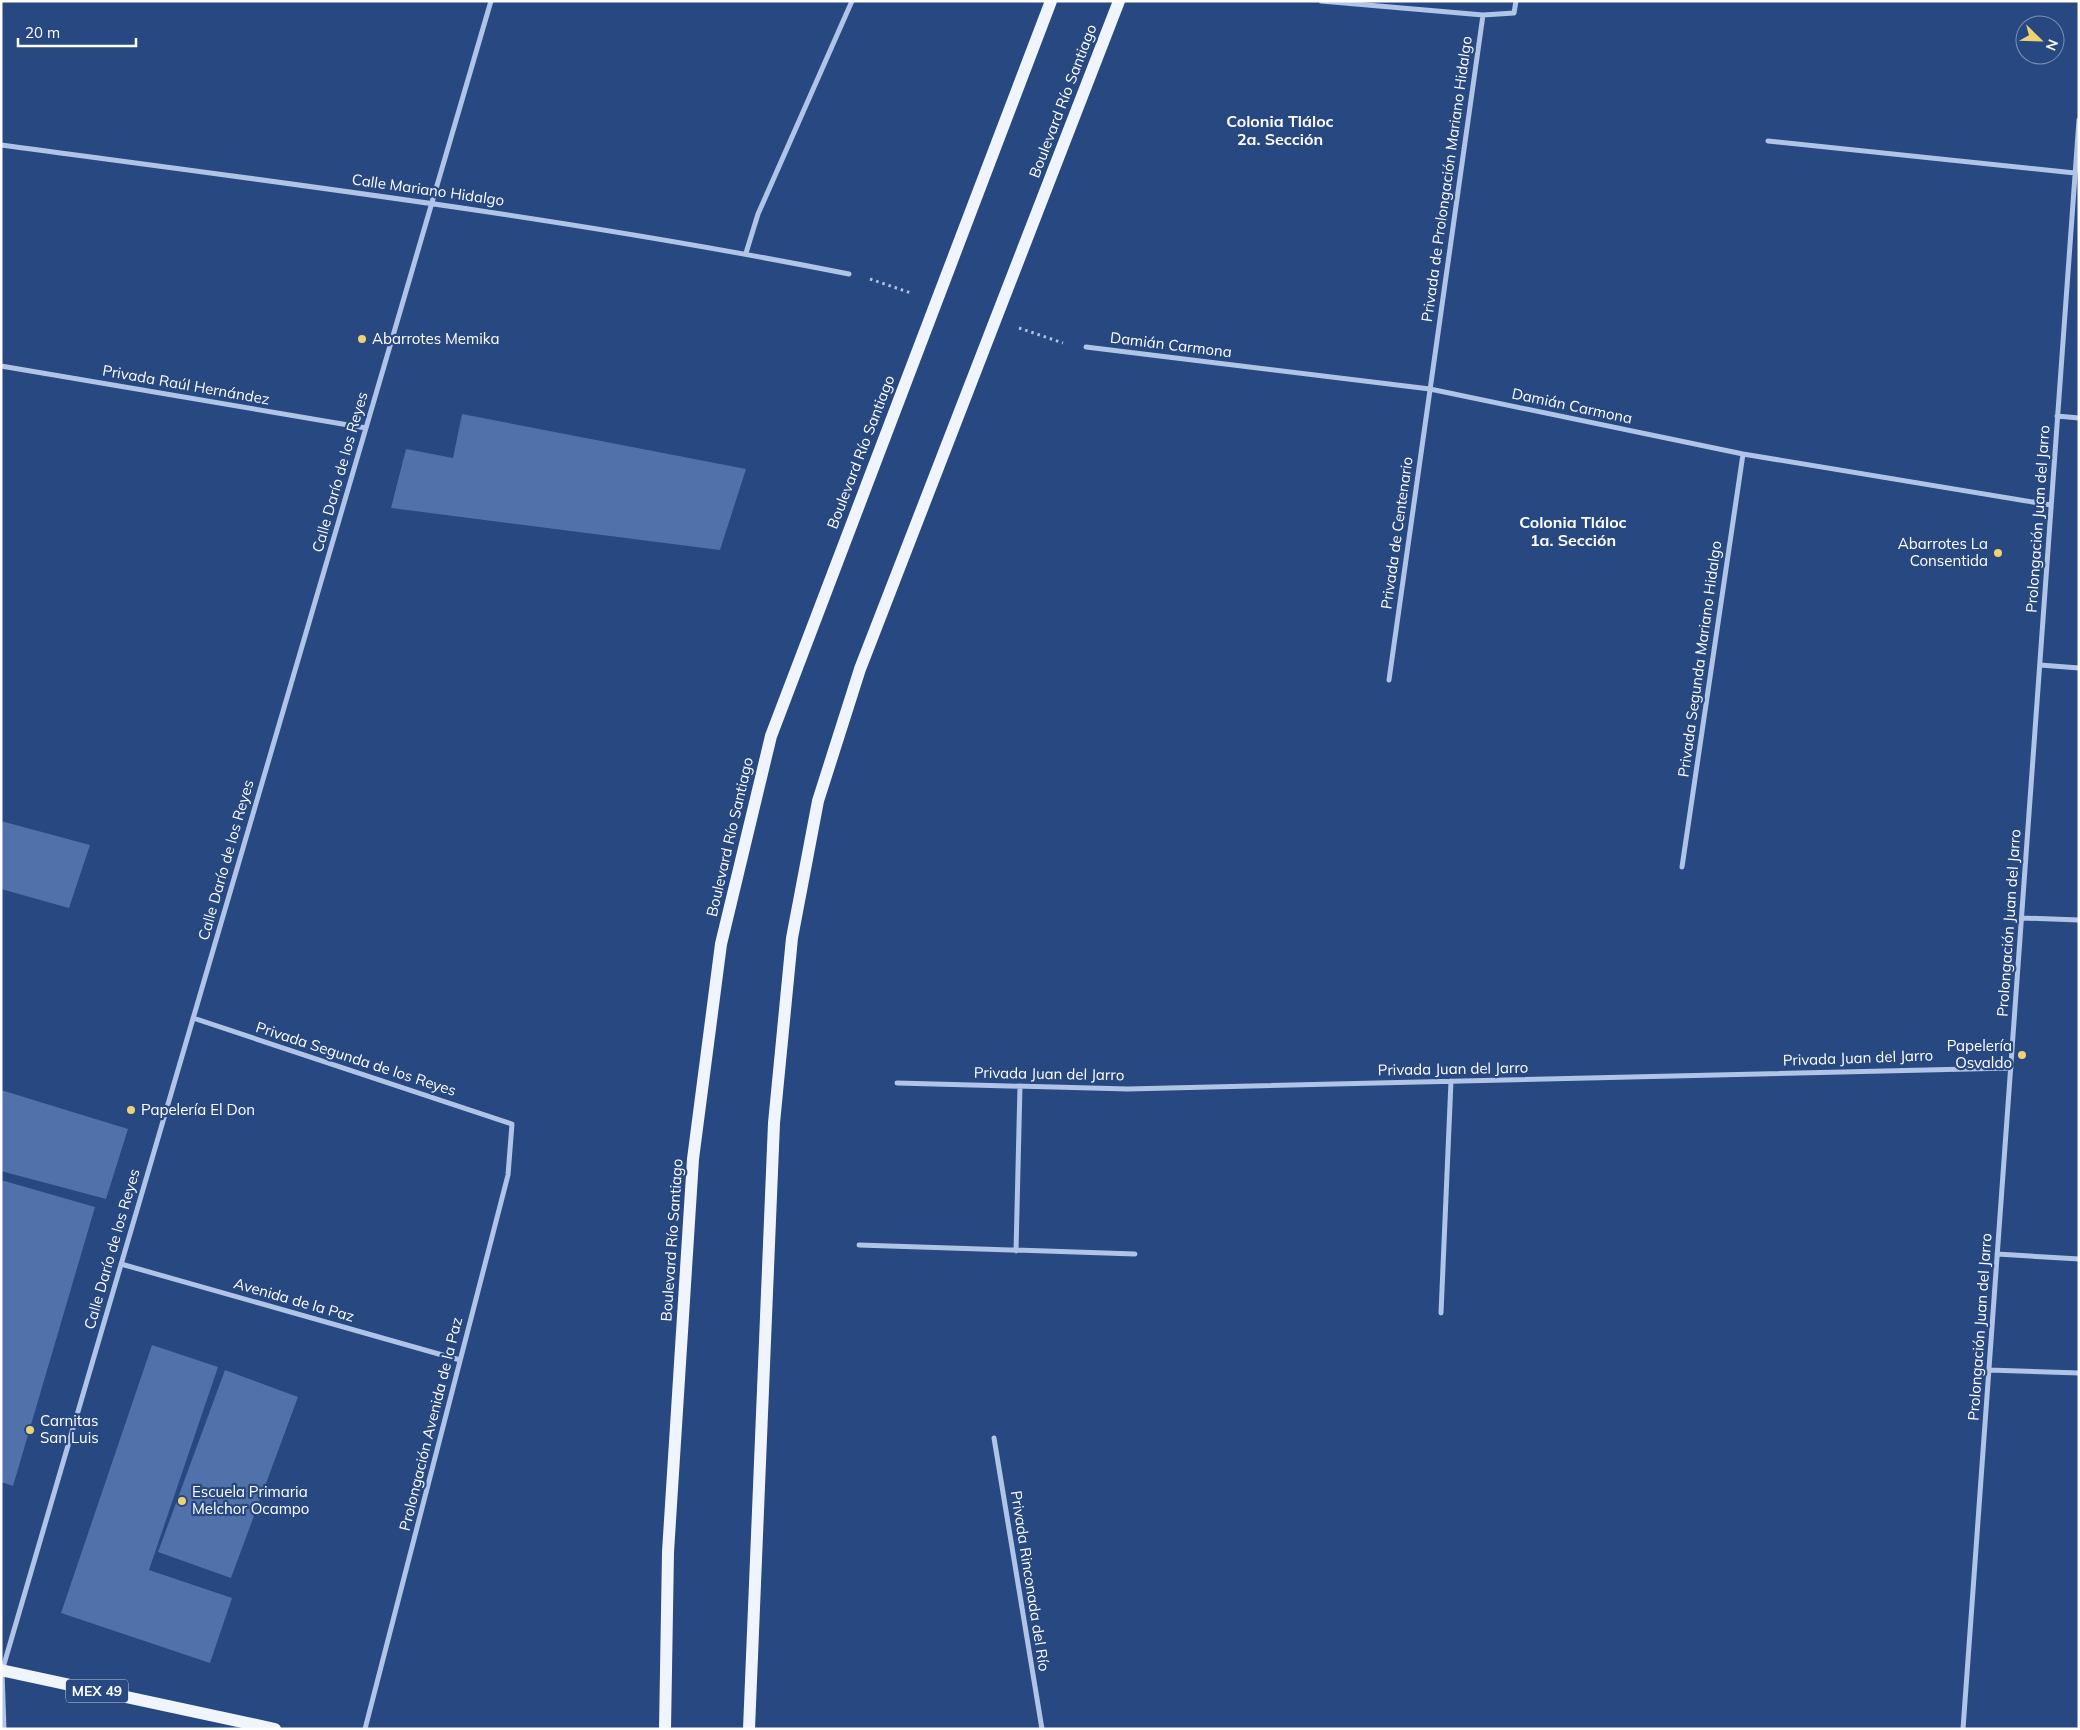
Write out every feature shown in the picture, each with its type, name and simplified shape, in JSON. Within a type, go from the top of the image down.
[{"type":"main road","name":"Boulevard Río Santiago","points":[[665,1729],[668,1552],[693,1159],[722,944],[771,736],[1051,1]]},
{"type":"main road","name":"Boulevard Río Santiago","points":[[749,1729],[774,1123],[792,938],[818,801],[860,669],[1119,1]]},
{"type":"main road","name":"MEX 49","points":[[2,1670],[275,1729]]},
{"type":"main road","points":[[192,1710],[233,1729]]},
{"type":"street","name":"Calle Darío de los Reyes","points":[[4,1729],[2,1670],[491,1]]},
{"type":"street","points":[[746,253],[758,214],[852,1]]},
{"type":"street","points":[[1321,1],[1483,15],[1514,12],[1516,1]]},
{"type":"street","name":"Privada de Prolongación Mariano Hidalgo","points":[[1430,389],[1483,15]]},
{"type":"street","name":"Prolongación Juan del Jarro","points":[[1964,1729],[2079,120]]},
{"type":"street","points":[[1768,141],[2075,173]]},
{"type":"street","name":"Calle Mariano Hidalgo","points":[[1,145],[432,202],[746,253],[849,274]]},
{"type":"street","name":"Damián Carmona","points":[[1086,347],[1430,389],[1743,454],[2051,505]]},
{"type":"street","name":"Privada Raúl Hernández","points":[[1,366],[366,428]]},
{"type":"street","name":"Privada de Centenario","points":[[1389,680],[1430,389]]},
{"type":"street","points":[[2058,416],[2079,418]]},
{"type":"street","name":"Privada Segunda Mariano Hidalgo","points":[[1682,867],[1743,454]]},
{"type":"street","points":[[2040,665],[2079,668]]},
{"type":"street","points":[[2022,918],[2079,920]]},
{"type":"street","name":"Privada Segunda de los Reyes","points":[[193,1018],[512,1124]]},
{"type":"street","name":"Privada Juan del Jarro","points":[[897,1083],[1128,1089],[2011,1068]]},
{"type":"street","points":[[1440,1314],[1452,1081]]},
{"type":"street","points":[[1016,1251],[1020,1086]]},
{"type":"street","name":"Prolongación Avenida de la Paz","points":[[365,1729],[508,1175],[512,1124]]},
{"type":"street","points":[[859,1245],[1134,1254]]},
{"type":"street","points":[[1997,1254],[2079,1259]]},
{"type":"street","name":"Avenida de la Paz","points":[[121,1264],[460,1360]]},
{"type":"street","points":[[1990,1370],[2079,1373]]},
{"type":"street","name":"Privada Rinconada del Río","points":[[994,1438],[1042,1729]]},
{"type":"path","points":[[860,276],[915,294]]},
{"type":"path","points":[[1016,327],[1070,345]]},
{"type":"building","points":[[462,414],[746,469],[720,550],[391,508],[406,449],[453,458]]},
{"type":"building","points":[[1,821],[90,845],[69,908],[1,889]]},
{"type":"building","points":[[1,1090],[128,1129],[106,1199],[1,1171]]},
{"type":"building","points":[[1,1180],[95,1207],[13,1486],[1,1482]]},
{"type":"building","points":[[152,1345],[218,1367],[149,1570],[232,1598],[210,1663],[61,1613]]},
{"type":"building","points":[[225,1370],[298,1397],[231,1578],[158,1552]]},
{"type":"place","name":"Abarrotes Memika","points":[[362,339]]},
{"type":"place","name":"Abarrotes La Consentida","points":[[1998,553]]},
{"type":"place","name":"Papelería Osvaldo","points":[[2022,1055]]},
{"type":"place","name":"Papelería El Don","points":[[131,1110]]},
{"type":"place","name":"Carnitas San Luis","points":[[30,1430]]},
{"type":"place","name":"Escuela Primaria Melchor Ocampo","points":[[182,1501]]},
{"type":"district","name":"Colonia Tláloc 2a. Sección","points":[[1280,130]]},
{"type":"district","name":"Colonia Tláloc 1a. Sección","points":[[1573,531]]}]
